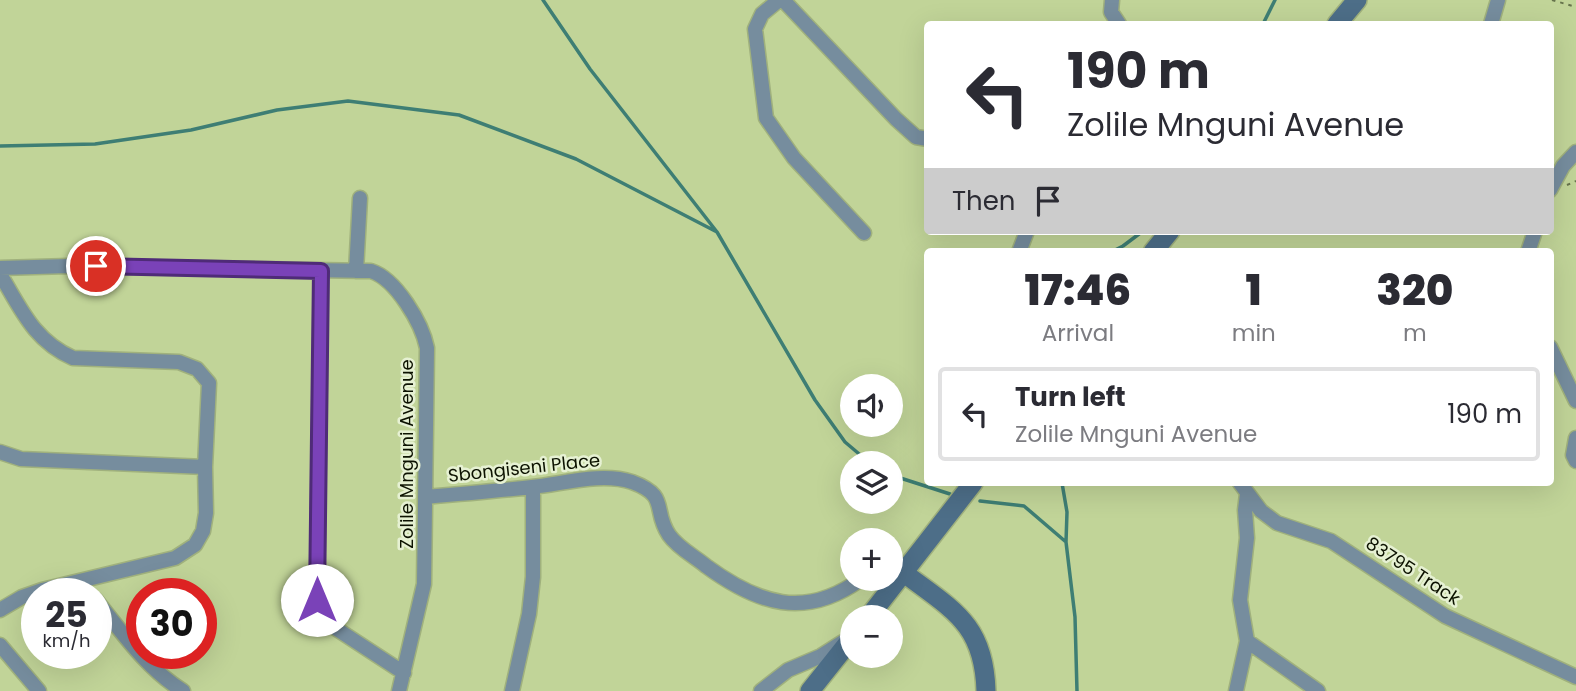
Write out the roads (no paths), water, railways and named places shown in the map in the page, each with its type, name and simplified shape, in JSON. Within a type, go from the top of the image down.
[{"type":"main road","points":[[1340,21],[1357,0]]},
{"type":"main road","points":[[903,564],[970,486]]},
{"type":"main road","points":[[903,574],[955,611],[974,635],[982,656],[986,691]]},
{"type":"main road","points":[[810,691],[840,652]]},
{"type":"street","points":[[864,233],[794,158],[766,118],[755,29],[762,14],[781,0],[897,119],[916,137],[924,138]]},
{"type":"street","points":[[1112,0],[1111,12],[1117,21]]},
{"type":"street","points":[[1492,21],[1498,0]]},
{"type":"street","points":[[1554,183],[1563,166],[1576,152]]},
{"type":"street","points":[[356,271],[360,198]]},
{"type":"street","name":"Zolile Mnguni Avenue","points":[[0,268],[69,266],[371,271],[384,277],[402,298],[424,334],[427,348],[424,584],[399,691]]},
{"type":"street","points":[[321,271],[317,600],[323,617],[332,626],[404,673]]},
{"type":"street","points":[[0,274],[35,332],[58,352],[73,358],[179,362],[197,369],[209,383],[206,513],[203,530],[195,545],[175,558],[89,578]]},
{"type":"street","points":[[1554,355],[1576,401]]},
{"type":"street","points":[[1576,438],[1573,456],[1576,461]]},
{"type":"street","points":[[0,452],[21,459],[205,467]]},
{"type":"street","name":"Sbongiseni Place","points":[[425,497],[606,478],[620,479],[650,490],[657,498],[664,526],[678,544],[732,583],[775,602],[811,603],[825,600],[840,591]]},
{"type":"street","points":[[1236,691],[1247,641],[1240,600],[1247,538],[1242,486]]},
{"type":"street","name":"83795 Track","points":[[1242,486],[1261,511],[1277,523],[1331,541],[1445,616],[1576,677]]},
{"type":"street","points":[[512,691],[529,614],[533,577],[533,487]]},
{"type":"street","points":[[0,610],[21,598]]},
{"type":"street","points":[[112,619],[146,660],[183,691]]},
{"type":"street","points":[[1247,641],[1318,691]]},
{"type":"street","points":[[761,691],[788,670],[821,656],[840,644]]},
{"type":"street","points":[[0,645],[39,691]]},
{"type":"waterway","points":[[543,0],[590,69],[717,232],[815,400],[845,442],[856,451]]},
{"type":"waterway","points":[[1264,21],[1275,0]]},
{"type":"waterway","points":[[0,146],[95,144],[191,130],[277,110],[348,101],[459,115],[576,159],[717,232]]},
{"type":"waterway","points":[[1119,248],[1138,235]]},
{"type":"waterway","points":[[903,479],[924,486]]},
{"type":"waterway","points":[[925,486],[950,494]]},
{"type":"waterway","points":[[1063,486],[1067,512],[1066,542]]},
{"type":"waterway","points":[[980,501],[1024,506],[1066,542],[1075,617],[1077,691]]}]
